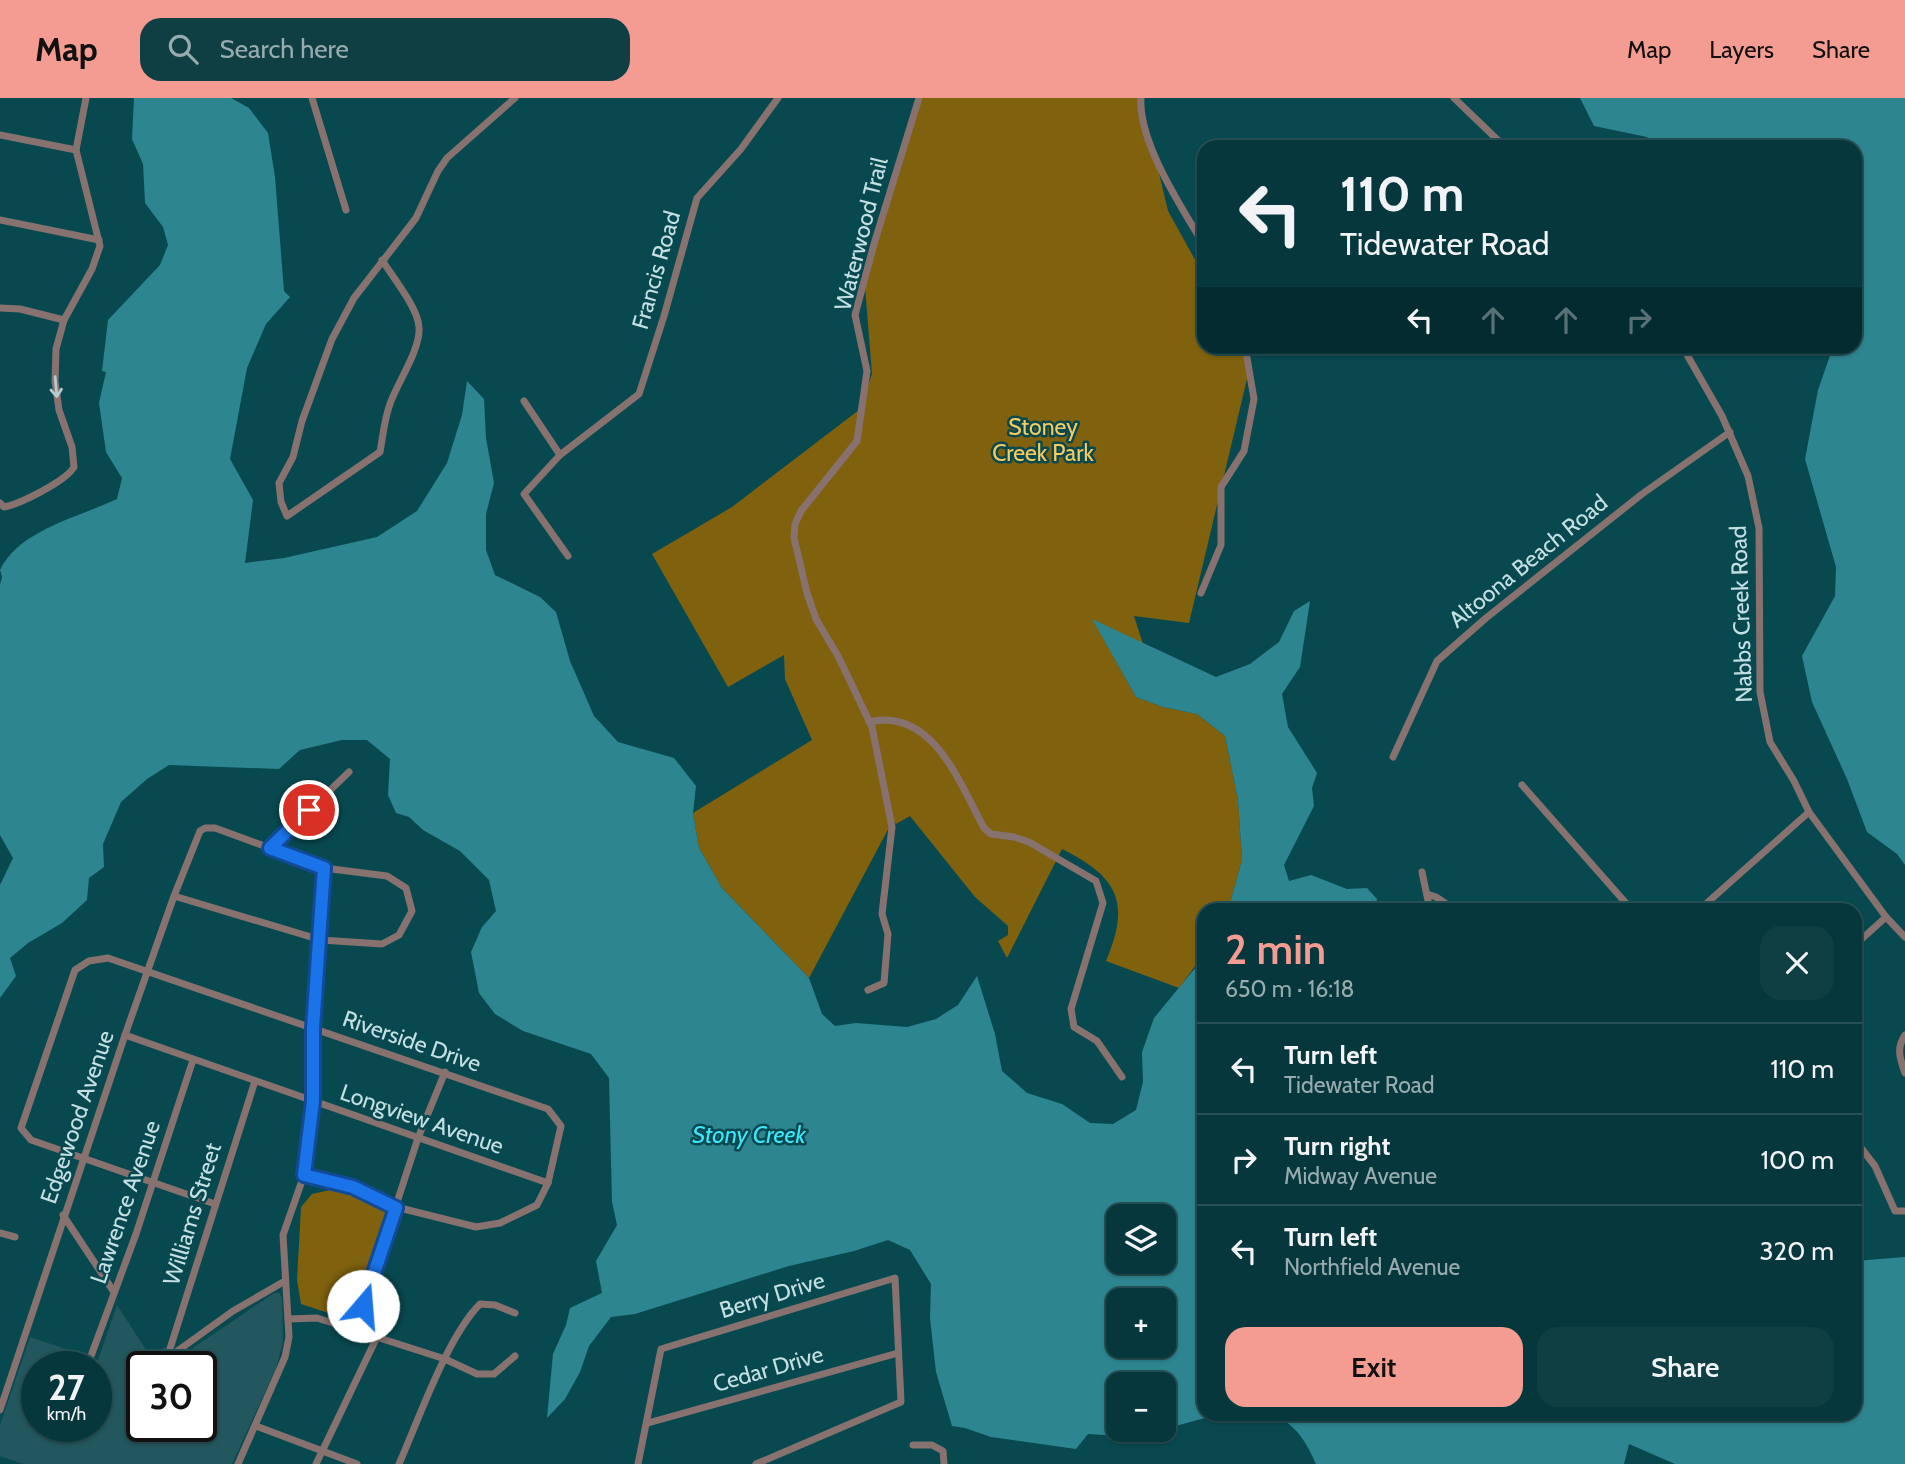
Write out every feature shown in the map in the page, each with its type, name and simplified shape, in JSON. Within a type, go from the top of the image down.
[{"type":"street","points":[[2,505],[62,480],[74,467],[72,447],[59,410],[55,381],[57,349],[64,320],[97,260],[99,240],[76,150],[86,98]]},
{"type":"street","points":[[312,98],[346,210]]},
{"type":"street","points":[[382,260],[407,297],[419,327],[415,347],[391,400],[380,452],[287,516],[281,502],[279,483],[293,457],[332,339],[354,298],[382,260],[416,218],[447,158],[515,98]]},
{"type":"street","name":"Francis Road","points":[[568,556],[524,494],[560,454],[639,394],[697,198],[741,149],[778,98]]},
{"type":"street","name":"Waterwood Trail","points":[[868,990],[884,983],[888,934],[883,914],[892,827],[869,722],[838,656],[816,619],[794,538],[795,524],[806,503],[857,441],[867,371],[855,316],[919,98]]},
{"type":"street","points":[[1141,98],[1144,128],[1165,180],[1197,233]]},
{"type":"street","points":[[1454,98],[1498,140]]},
{"type":"street","points":[[0,135],[76,150]]},
{"type":"street","points":[[0,220],[99,240]]},
{"type":"street","points":[[0,308],[20,309],[64,320]]},
{"type":"street","points":[[1200,593],[1221,545],[1221,487],[1244,451],[1254,399],[1246,354]]},
{"type":"street","name":"Nabbs Creek Road","points":[[1686,354],[1730,432],[1748,476],[1759,528],[1760,692],[1770,742],[1809,812],[1886,917],[1905,937]]},
{"type":"street","points":[[524,401],[560,454]]},
{"type":"street","name":"Altoona Beach Road","points":[[1394,757],[1437,660],[1642,494],[1730,432]]},
{"type":"street","points":[[869,722],[892,721],[922,732],[936,744],[984,828],[991,834],[1029,842],[1096,881],[1103,903],[1071,1009],[1074,1027],[1097,1041],[1122,1077]]},
{"type":"street","points":[[174,896],[321,940],[382,944],[399,935],[412,911],[406,888],[387,876],[324,868],[270,848],[349,772]]},
{"type":"street","points":[[1522,785],[1626,903]]},
{"type":"street","points":[[1707,903],[1809,812]]},
{"type":"street","name":"Edgewood Avenue","points":[[0,1410],[63,1215],[174,896],[197,838],[202,829],[215,828],[270,848]]},
{"type":"street","points":[[238,1464],[285,1357],[289,1338],[283,1235],[304,1175],[313,1101],[313,1028],[324,868]]},
{"type":"street","points":[[1422,872],[1429,903]]},
{"type":"street","points":[[1427,894],[1445,903]]},
{"type":"street","points":[[1862,939],[1886,917]]},
{"type":"street","name":"Riverside Drive","points":[[84,1158],[31,1140],[21,1128],[75,970],[89,961],[108,958],[446,1072],[548,1110],[561,1126],[548,1183]]},
{"type":"street","name":"Longview Avenue","points":[[125,1035],[548,1183]]},
{"type":"street","points":[[1905,1035],[1900,1042],[1900,1057],[1905,1073]]},
{"type":"street","name":"Lawrence Avenue","points":[[93,1351],[193,1060]]},
{"type":"street","points":[[355,1331],[418,1138],[446,1072]]},
{"type":"street","name":"Williams Street","points":[[255,1081],[167,1358],[233,1311],[285,1281]]},
{"type":"street","points":[[1862,1149],[1875,1166],[1895,1211],[1905,1211]]},
{"type":"street","points":[[84,1158],[215,1204]]},
{"type":"street","points":[[304,1175],[353,1187],[396,1208],[476,1227],[499,1223],[537,1205],[548,1183]]},
{"type":"street","points":[[63,1215],[114,1292]]},
{"type":"street","points":[[0,1233],[15,1237]]},
{"type":"street","name":"Berry Drive","points":[[648,1423],[661,1349],[895,1278],[898,1353]]},
{"type":"street","points":[[399,1464],[445,1359],[468,1316],[480,1304],[495,1305],[515,1313]]},
{"type":"street","points":[[289,1320],[317,1318],[445,1359],[477,1374],[494,1374],[515,1356]]},
{"type":"street","points":[[316,1464],[376,1339]]},
{"type":"street","points":[[756,1464],[901,1402],[898,1353]]},
{"type":"street","name":"Cedar Drive","points":[[648,1423],[898,1353]]},
{"type":"street","points":[[638,1464],[648,1423]]},
{"type":"street","points":[[256,1426],[357,1464]]},
{"type":"street","points":[[913,1444],[932,1445],[943,1451],[944,1464]]},
{"type":"shaded area","points":[[274,1293],[279,1293],[282,1298],[283,1342],[276,1368],[232,1464],[23,1464],[0,1456],[0,1425],[21,1363],[21,1442],[112,1442],[112,1351],[101,1351],[117,1305],[147,1351],[126,1351],[126,1442],[217,1442],[217,1351],[192,1351]]},
{"type":"shaded area","points":[[30,1337],[71,1351],[25,1351]]},
{"type":"green space","name":"Stoney Creek Park","points":[[917,98],[1141,98],[1168,211],[1197,263],[1197,354],[1247,354],[1251,362],[1189,623],[1134,616],[1143,644],[1093,620],[1136,697],[1163,707],[1197,714],[1225,736],[1238,800],[1242,860],[1230,903],[1197,903],[1197,964],[1179,988],[1106,961],[1118,923],[1118,907],[1114,893],[1096,870],[1062,849],[1007,958],[998,941],[1008,935],[1008,926],[975,897],[910,816],[896,824],[893,820],[809,978],[722,888],[699,848],[693,813],[812,740],[785,679],[784,655],[728,687],[652,554],[732,507],[859,410],[872,374],[864,274]]},
{"type":"green space","points":[[335,1189],[394,1210],[356,1322],[301,1304],[297,1280],[301,1207],[312,1194]]},
{"type":"water","name":"Stony Creek","points":[[134,98],[231,98],[249,108],[268,133],[275,177],[284,291],[290,297],[266,324],[247,368],[230,459],[253,500],[245,563],[284,558],[377,537],[417,511],[447,463],[462,415],[467,381],[484,399],[486,438],[494,483],[486,514],[486,550],[495,575],[540,597],[556,612],[570,661],[594,716],[618,742],[674,758],[696,786],[693,813],[699,848],[722,888],[809,978],[822,1014],[835,1026],[856,1023],[907,1027],[936,1019],[958,1005],[977,976],[995,1034],[1002,1071],[1027,1093],[1062,1104],[1090,1123],[1113,1124],[1136,1110],[1143,1082],[1142,1052],[1154,1018],[1197,965],[1197,1420],[1176,1426],[1176,1372],[1106,1372],[1106,1435],[1088,1434],[1076,1449],[991,1437],[952,1426],[936,1372],[930,1318],[931,1284],[910,1250],[888,1240],[789,1266],[635,1314],[611,1317],[589,1346],[580,1372],[565,1399],[547,1418],[553,1354],[566,1325],[570,1308],[602,1293],[596,1261],[617,1225],[612,1202],[609,1078],[591,1054],[523,1031],[495,1014],[479,993],[471,952],[482,927],[496,911],[489,880],[460,851],[423,830],[409,817],[396,813],[388,795],[390,759],[367,740],[342,740],[300,750],[279,769],[169,765],[147,779],[121,802],[103,844],[104,867],[89,878],[87,900],[62,923],[28,943],[10,958],[16,976],[0,998],[0,885],[13,858],[0,835],[0,570],[9,556],[35,535],[117,499],[122,478],[106,452],[99,403],[106,372],[102,371],[108,320],[160,265],[168,245],[163,227],[145,203],[143,164],[132,139]]},
{"type":"water","points":[[1580,98],[1905,98],[1905,865],[1897,854],[1867,832],[1847,779],[1812,702],[1802,656],[1835,596],[1836,567],[1805,459],[1818,390],[1831,354],[1862,354],[1862,140],[1650,140],[1647,137],[1594,126]]},
{"type":"water","points":[[1310,601],[1300,667],[1282,694],[1288,727],[1317,773],[1312,788],[1314,806],[1284,865],[1289,881],[1311,875],[1347,889],[1367,888],[1377,899],[1376,903],[1230,903],[1242,860],[1238,800],[1225,736],[1197,714],[1163,707],[1136,697],[1092,619],[1216,677],[1250,664],[1279,642],[1294,611]]},
{"type":"water","points":[[1905,1257],[1905,1464],[1675,1464],[1629,1444],[1624,1464],[1316,1464],[1299,1434],[1284,1421],[1862,1421],[1862,1260]]},
{"type":"route","points":[[309,810],[270,848],[324,868],[313,1028],[313,1101],[304,1175],[353,1187],[396,1208],[363,1306]]}]
